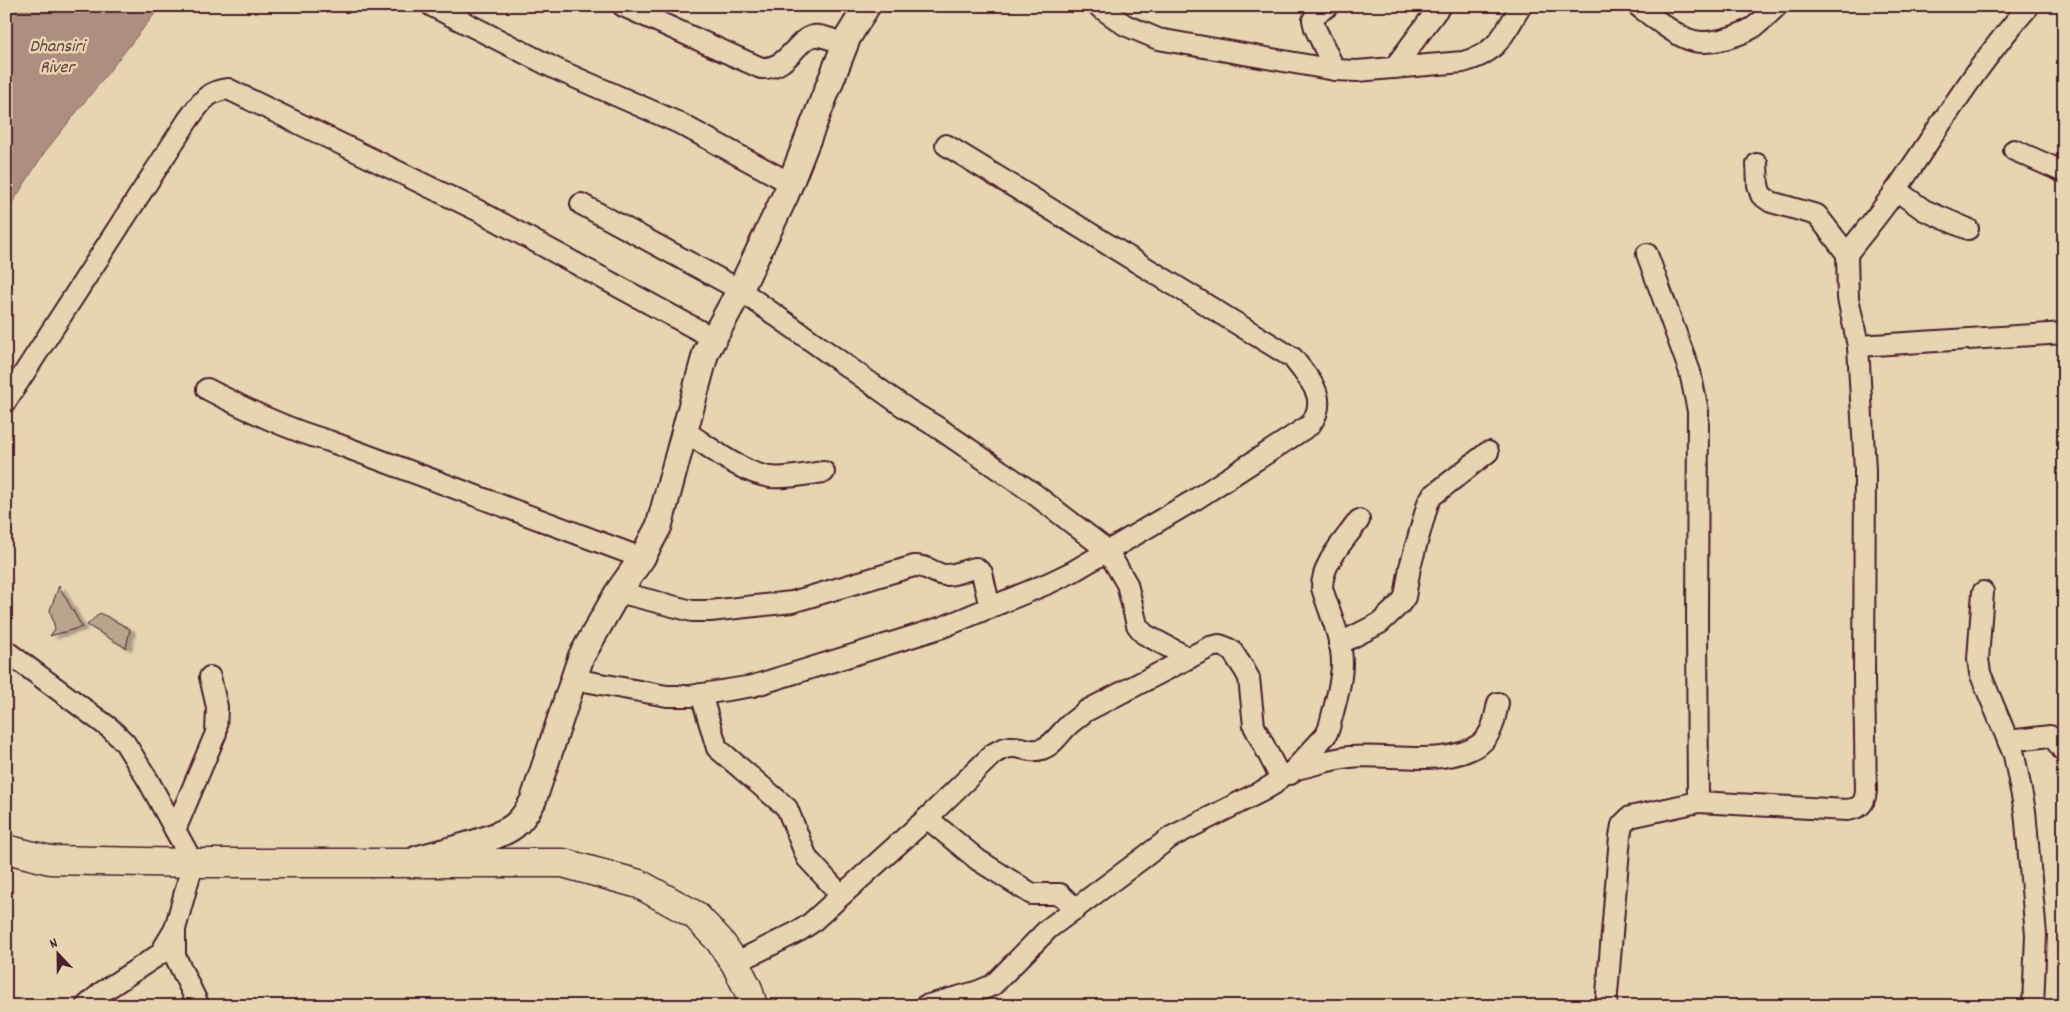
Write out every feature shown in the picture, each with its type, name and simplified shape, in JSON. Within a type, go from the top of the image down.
[{"type":"main road","points":[[6,850],[50,860],[193,863],[563,863],[639,884],[695,915],[719,940],[735,963],[748,989],[753,1006]]},
{"type":"street","points":[[432,6],[556,69],[679,123],[790,183]]},
{"type":"street","points":[[623,6],[761,68],[771,68],[779,65],[811,36],[820,36],[845,44]]},
{"type":"street","points":[[402,863],[498,835],[514,827],[524,816],[533,801],[580,657],[618,592],[642,558],[659,526],[706,352],[740,290],[790,183],[845,44],[856,21],[867,6]]},
{"type":"street","points":[[1098,6],[1125,25],[1158,39],[1335,70],[1357,71],[1463,62],[1477,59],[1490,52],[1521,6]]},
{"type":"street","points":[[1328,6],[1316,14],[1313,20],[1335,70]]},
{"type":"street","points":[[1394,68],[1440,6]]},
{"type":"street","points":[[1638,6],[1680,35],[1694,41],[1710,42],[1754,27],[1777,6]]},
{"type":"street","points":[[1847,254],[1896,190],[1988,57],[2029,6]]},
{"type":"street","points":[[6,401],[200,103],[209,94],[217,90],[228,89],[478,211],[713,338]]},
{"type":"street","points":[[573,680],[667,696],[700,694],[753,686],[943,626],[1057,580],[1196,499],[1310,425],[1318,413],[1319,398],[1313,385],[1293,358],[946,146]]},
{"type":"street","points":[[2014,150],[2064,172]]},
{"type":"street","points":[[1606,1006],[1620,837],[1622,825],[1630,817],[1698,802],[1847,810],[1859,808],[1865,802],[1865,470],[1858,346],[1848,298],[1847,254],[1817,214],[1771,202],[1762,195],[1758,185],[1756,164]]},
{"type":"street","points":[[1896,190],[1924,210],[1968,229]]},
{"type":"street","points":[[581,204],[740,290],[907,409],[937,427],[1032,493],[1107,550],[1127,584],[1137,626],[1144,634],[1189,658]]},
{"type":"street","points":[[1647,254],[1690,372],[1698,411],[1696,620],[1698,802]]},
{"type":"street","points":[[1858,346],[2064,333]]},
{"type":"street","points":[[207,389],[256,414],[302,434],[329,441],[642,558]]},
{"type":"street","points":[[685,431],[740,466],[769,477],[824,472]]},
{"type":"street","points":[[1339,644],[1371,630],[1400,604],[1405,597],[1410,567],[1428,503],[1432,496],[1488,452]]},
{"type":"street","points":[[925,1006],[976,992],[993,985],[1041,935],[1171,836],[1274,784],[1290,771],[1326,735],[1341,672],[1339,644],[1322,588],[1322,579],[1326,567],[1359,520]]},
{"type":"street","points":[[618,592],[692,611],[710,611],[792,602],[914,566],[922,566],[939,574],[947,575],[976,568],[982,573],[990,608]]},
{"type":"street","points":[[1984,592],[1978,659],[1980,673],[2014,754],[2027,828],[2036,935],[2033,1006]]},
{"type":"street","points":[[735,963],[800,931],[928,818],[994,754],[1004,747],[1016,746],[1032,750],[1047,747],[1086,711],[1210,647],[1218,645],[1232,651],[1249,678],[1254,726],[1277,771],[1290,771],[1350,757],[1435,757],[1464,752],[1480,744],[1488,736],[1498,703]]},
{"type":"street","points":[[6,651],[111,729],[132,755],[193,863],[175,929],[175,956],[199,1006]]},
{"type":"street","points":[[175,830],[216,733],[217,707],[210,677]]},
{"type":"street","points":[[700,694],[716,748],[787,808],[807,858],[841,895]]},
{"type":"street","points":[[2008,741],[2045,736],[2056,740],[2062,748]]},
{"type":"street","points":[[928,818],[978,860],[1032,894],[1060,894],[1076,909]]},
{"type":"street","points":[[86,1006],[102,992],[160,954],[175,929]]},
{"type":"water","name":"Dhansiri River","points":[[11,6],[161,6],[44,153],[6,213],[6,13]]},
{"type":"building","points":[[59,586],[82,627],[50,636],[55,629],[50,610]]},
{"type":"building","points":[[100,613],[130,629],[126,648],[87,625]]}]
